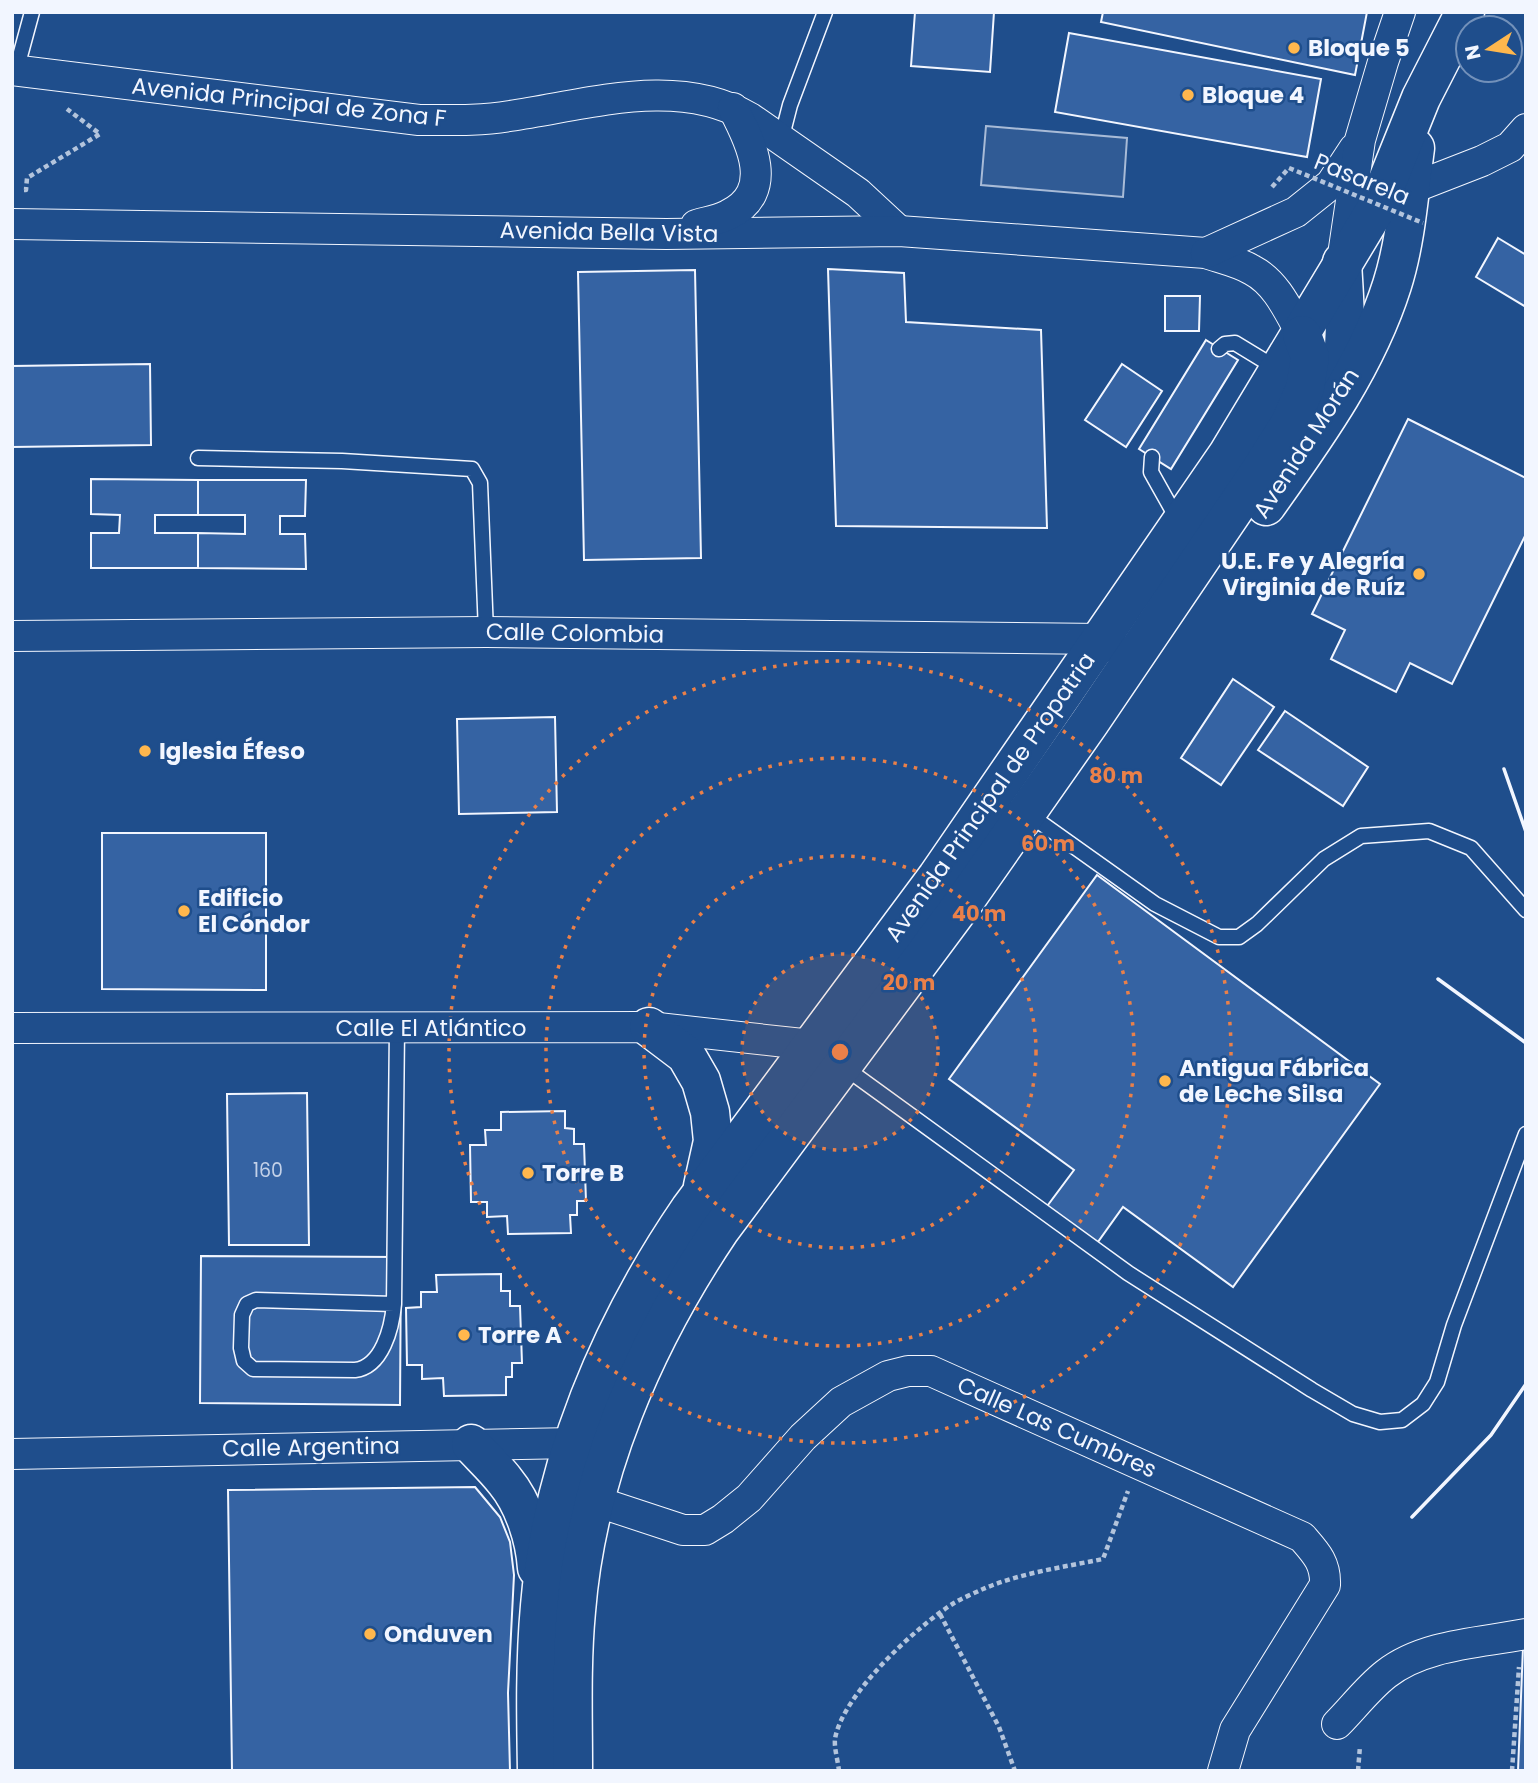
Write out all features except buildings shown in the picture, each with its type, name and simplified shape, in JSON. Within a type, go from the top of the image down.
[{"type":"main road","name":"Avenida Morán","points":[[1301,335],[1377,207],[1421,98],[1465,12]]},
{"type":"main road","name":"Avenida Morán","points":[[1176,594],[1225,564],[1326,421],[1359,363],[1392,285],[1402,240],[1416,206],[1421,98]]},
{"type":"main road","points":[[1326,421],[1342,365],[1346,321],[1342,262]]},
{"type":"main road","name":"Avenida Principal de Propatria","points":[[682,1253],[701,1194],[966,899],[1026,812],[1117,649],[1180,524],[1228,454],[1301,335]]},
{"type":"main road","name":"Avenida Principal de Propatria","points":[[573,1771],[572,1680],[576,1608],[584,1550],[595,1501],[589,1397],[621,1327],[682,1253],[719,1230],[937,877],[1117,649],[1176,594],[1290,423],[1305,388],[1310,357],[1301,335]]},
{"type":"main road","points":[[649,1027],[686,1055],[701,1081],[710,1112],[713,1141],[701,1194]]},
{"type":"main road","points":[[471,1444],[507,1482],[525,1516],[536,1552],[540,1605]]},
{"type":"main road","name":"Avenida Principal de Propatria","points":[[537,1771],[536,1679],[540,1605],[548,1543],[562,1480],[591,1449]]},
{"type":"street","points":[[1342,262],[1360,140],[1400,12]]},
{"type":"street","name":"Avenida Principal de Zona F","points":[[14,70],[419,120],[469,121],[508,117],[624,96],[684,96],[733,108],[858,193],[899,231]]},
{"type":"street","points":[[666,234],[728,215],[744,205],[753,191],[756,178],[755,158],[749,138],[733,108]]},
{"type":"street","points":[[1416,206],[1482,162],[1510,147],[1526,129]]},
{"type":"street","name":"Avenida Bella Vista","points":[[1206,253],[1296,212],[1331,184],[1360,140]]},
{"type":"street","name":"Avenida Bella Vista","points":[[12,224],[666,234],[899,231],[1206,253],[1252,270],[1268,282],[1283,301],[1301,335]]},
{"type":"street","name":"Calle Colombia","points":[[12,636],[486,632],[1117,649]]},
{"type":"street","name":"Calle El Atlántico","points":[[12,1028],[649,1027],[827,1056]]},
{"type":"street","name":"Calle Las Cumbres","points":[[595,1501],[683,1530],[705,1530],[749,1498],[803,1437],[841,1402],[888,1376],[908,1371],[931,1371],[1302,1537],[1321,1558],[1326,1573],[1325,1586],[1235,1730],[1223,1771]]},
{"type":"street","name":"Calle Argentina","points":[[12,1454],[471,1444],[591,1449]]},
{"type":"street","points":[[1337,1724],[1387,1673],[1409,1661],[1438,1650],[1523,1635]]},
{"type":"lane","points":[[14,70],[32,12]]},
{"type":"lane","points":[[781,140],[790,105],[825,12]]},
{"type":"lane","points":[[1219,349],[1225,344],[1235,343],[1280,371]]},
{"type":"lane","points":[[1152,457],[1152,472],[1180,524]]},
{"type":"lane","points":[[198,458],[342,461],[472,469],[480,483],[486,632]]},
{"type":"lane","points":[[1026,812],[1155,904],[1219,937],[1239,937],[1257,924],[1324,859],[1361,836],[1429,831],[1471,848],[1526,910]]},
{"type":"lane","points":[[394,1304],[256,1300],[247,1304],[242,1315],[241,1348],[244,1361],[253,1369],[364,1369],[376,1359],[391,1323],[394,1304],[397,1028]]},
{"type":"lane","points":[[827,1056],[1128,1273],[1312,1390],[1353,1414],[1380,1422],[1402,1420],[1423,1404],[1437,1382],[1459,1313],[1526,1134]]},
{"type":"path","points":[[26,190],[27,178],[100,134],[58,102]]},
{"type":"path","name":"Pasarela","points":[[1289,168],[1416,206]]},
{"type":"path","points":[[839,1771],[835,1739],[849,1703],[873,1674],[954,1603],[986,1588],[1033,1574],[1103,1559],[1139,1464]]},
{"type":"path","points":[[940,1614],[999,1727],[1015,1771]]},
{"type":"path","points":[[1513,1771],[1523,1635]]},
{"type":"shaded area","points":[[986,126],[1127,138],[1123,197],[981,185]]},
{"type":"wall","points":[[1504,769],[1526,832]]},
{"type":"wall","points":[[1438,979],[1526,1043]]},
{"type":"wall","points":[[1412,1517],[1491,1435],[1526,1384]]},
{"type":"place","name":"Bloque 5","points":[[1294,48]]},
{"type":"place","name":"Bloque 4","points":[[1188,95]]},
{"type":"place","name":"U.E. Fe y Alegría Virginia de Ruíz","points":[[1419,574]]},
{"type":"place","name":"Iglesia Éfeso","points":[[145,751]]},
{"type":"place","name":"Edificio El Cóndor","points":[[184,911]]},
{"type":"place","name":"Antigua Fábrica de Leche Silsa","points":[[1165,1081]]},
{"type":"place","name":"Torre B","points":[[528,1173]]},
{"type":"place","name":"Torre A","points":[[464,1335]]},
{"type":"place","name":"Onduven","points":[[370,1634]]}]
